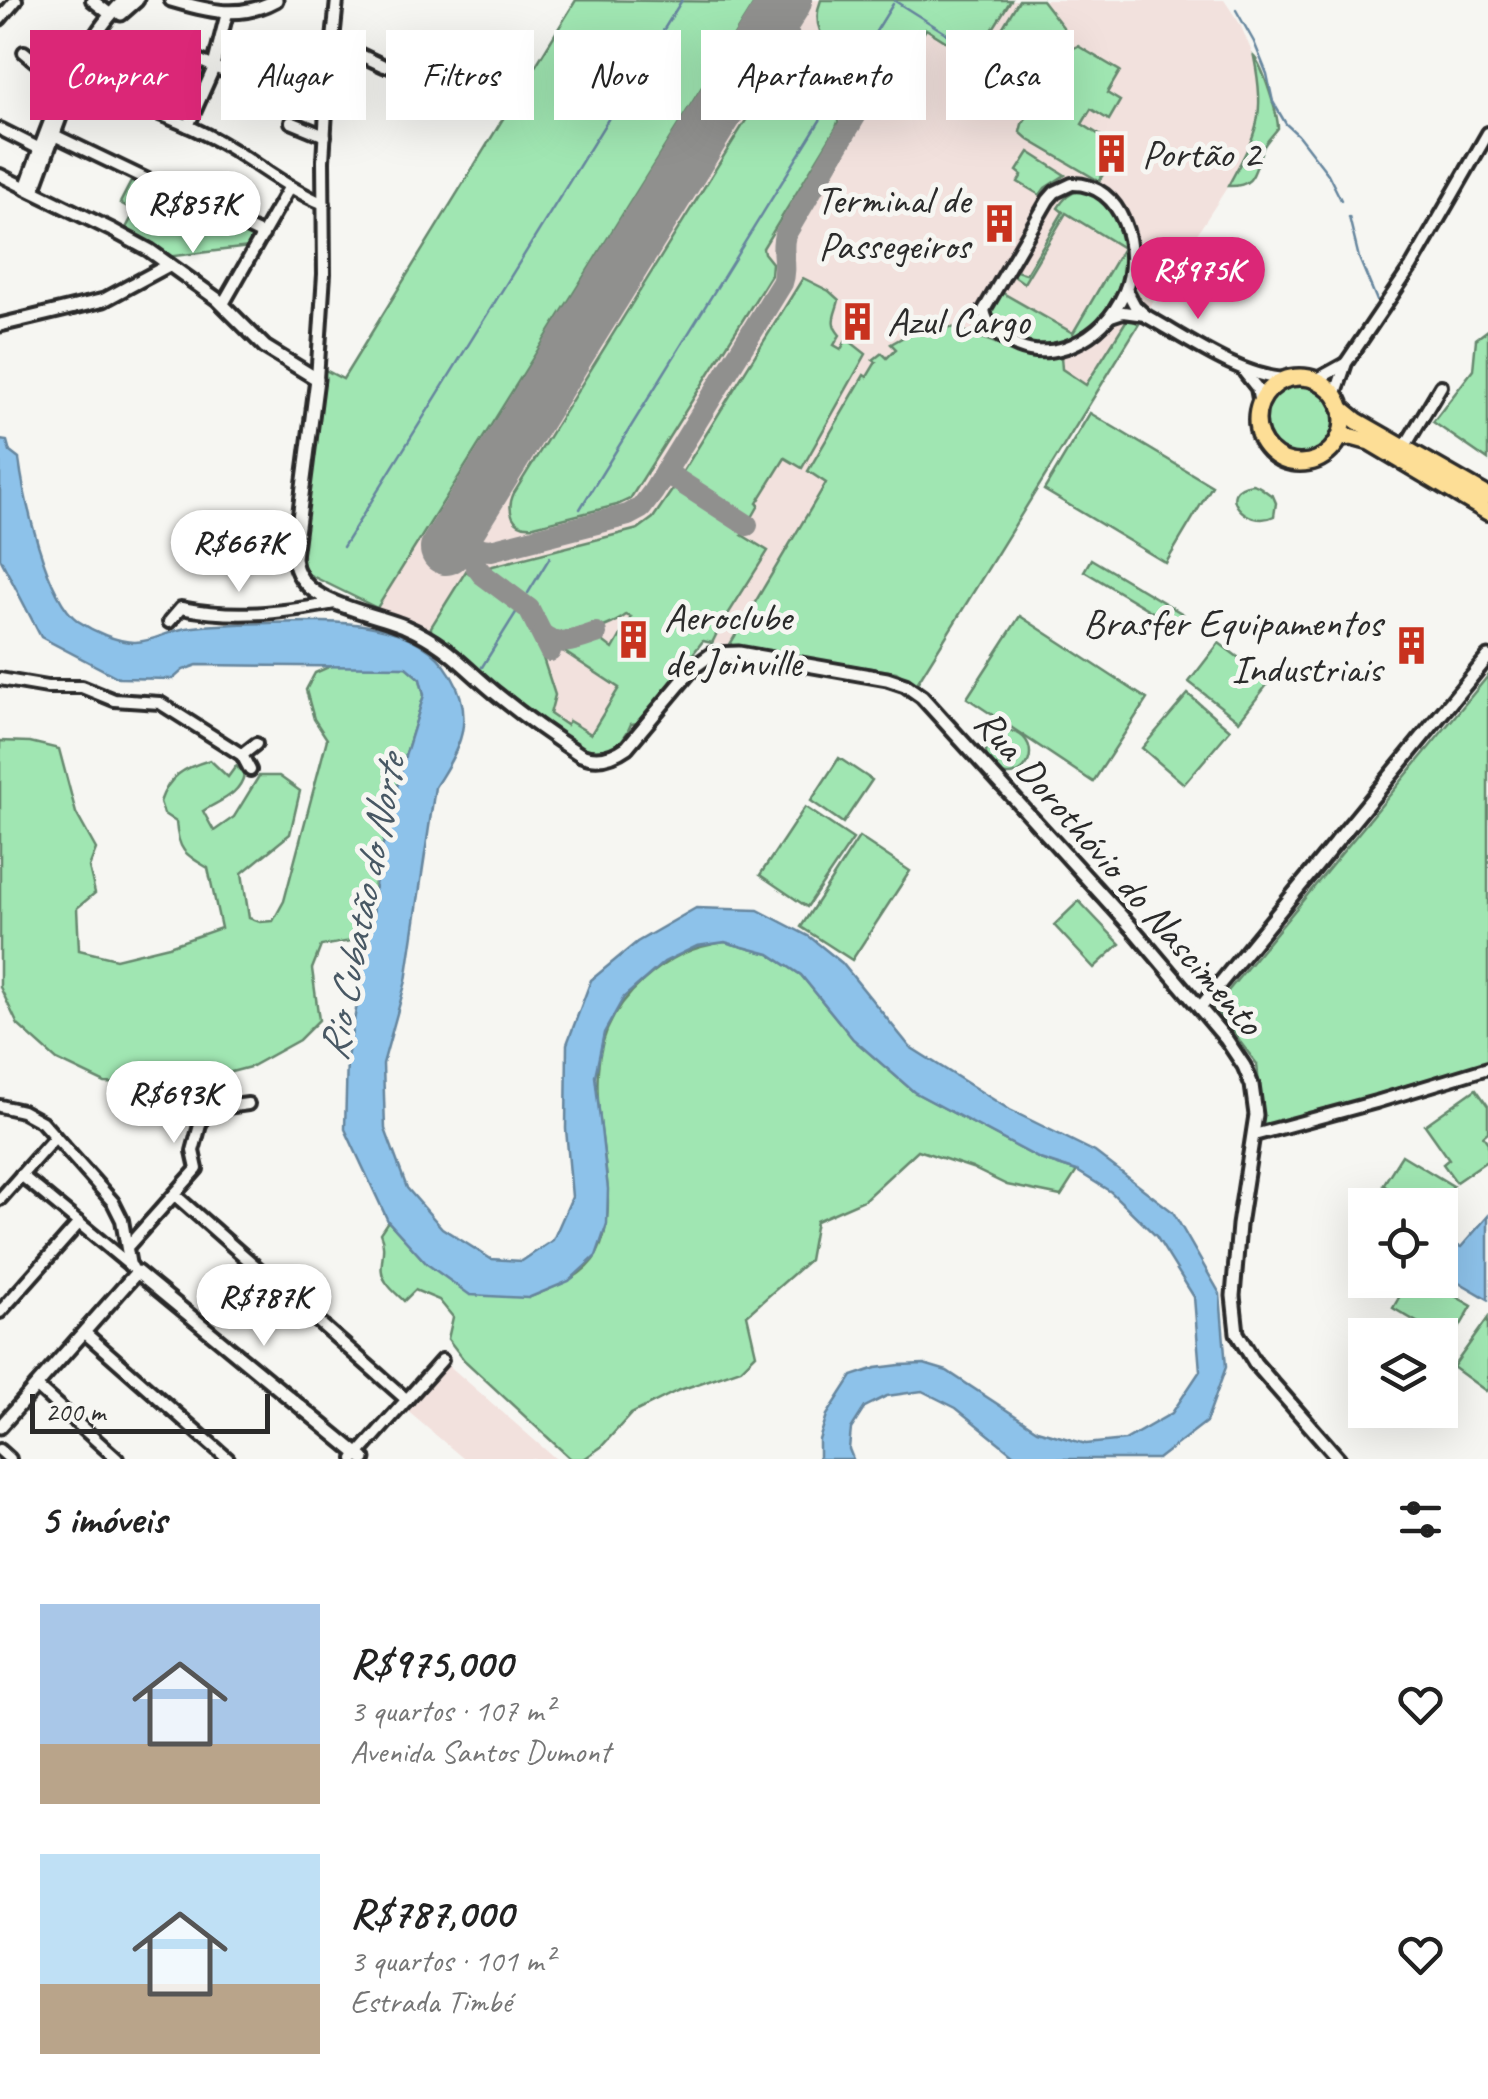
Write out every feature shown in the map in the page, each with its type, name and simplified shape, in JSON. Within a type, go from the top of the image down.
[{"type":"main road","points":[[1339,402],[1343,423],[1340,438],[1322,458],[1308,463],[1282,460],[1262,441],[1257,416],[1266,393],[1286,379],[1300,376],[1326,386],[1357,421],[1488,496]]},
{"type":"main road","points":[[1340,438],[1370,442],[1488,512]]},
{"type":"street","points":[[0,19],[16,0]]},
{"type":"street","points":[[92,0],[110,15]]},
{"type":"street","points":[[99,30],[125,0]]},
{"type":"street","points":[[109,30],[137,0]]},
{"type":"street","points":[[172,0],[227,14],[258,9],[276,0]]},
{"type":"street","points":[[334,30],[338,0]]},
{"type":"street","points":[[188,126],[214,68],[227,14]]},
{"type":"street","points":[[24,52],[30,57]]},
{"type":"street","points":[[366,58],[384,66]]},
{"type":"street","points":[[201,62],[221,71]]},
{"type":"street","points":[[29,190],[40,149],[53,120]]},
{"type":"street","points":[[29,190],[59,120]]},
{"type":"street","points":[[172,120],[237,152],[289,188],[324,204]]},
{"type":"street","points":[[326,120],[324,274],[317,379],[295,566],[304,583],[335,603]]},
{"type":"street","points":[[291,122],[325,136]]},
{"type":"street","points":[[0,128],[40,149]]},
{"type":"street","points":[[1339,402],[1346,363],[1411,267],[1488,133]]},
{"type":"street","points":[[54,135],[262,235]]},
{"type":"street","points":[[0,175],[128,238],[170,264],[223,304],[266,347],[317,379]]},
{"type":"street","points":[[1072,184],[1100,190],[1118,209],[1131,251],[1126,289],[1111,316],[1085,340],[1048,352],[1018,346],[1001,337],[990,328],[984,310],[1048,200],[1072,184]]},
{"type":"street","points":[[223,304],[289,188]]},
{"type":"street","points":[[0,324],[104,300],[170,264]]},
{"type":"street","points":[[1126,289],[1146,316],[1241,369],[1286,379]]},
{"type":"street","points":[[1111,316],[1123,312],[1146,316]]},
{"type":"street","points":[[1316,380],[1346,363]]},
{"type":"street","points":[[1241,369],[1258,388],[1260,404]]},
{"type":"street","points":[[1404,448],[1442,386]]},
{"type":"street","points":[[169,622],[180,608],[256,615],[335,603]]},
{"type":"street","name":"Rua Dorothóvio do Nascimento","points":[[335,603],[402,625],[438,643],[496,694],[570,748],[594,760],[627,747],[694,666],[708,656],[739,653],[888,679],[914,690],[1114,907],[1233,1049],[1249,1076],[1256,1105],[1234,1278],[1237,1333],[1255,1364],[1339,1459]]},
{"type":"street","points":[[1200,1008],[1488,657]]},
{"type":"street","points":[[0,679],[47,687],[82,687],[114,700],[160,702],[242,755],[250,770]]},
{"type":"street","points":[[242,755],[256,744]]},
{"type":"street","points":[[1254,1136],[1488,1068]]},
{"type":"street","points":[[128,1246],[197,1169],[194,1150],[204,1110],[248,1104]]},
{"type":"street","points":[[0,1106],[33,1117],[119,1210],[134,1269]]},
{"type":"street","points":[[0,1199],[55,1137]]},
{"type":"street","points":[[21,1175],[358,1457],[442,1360]]},
{"type":"street","points":[[176,1196],[406,1400]]},
{"type":"street","points":[[0,1312],[79,1224]]},
{"type":"street","points":[[0,1426],[134,1269]]},
{"type":"street","points":[[84,1332],[228,1459]]},
{"type":"street","points":[[36,1386],[117,1459]]},
{"type":"street","points":[[0,1450],[10,1459]]},
{"type":"shaded area","points":[[576,0],[1224,0],[1240,24],[1258,78],[1260,105],[1253,141],[916,685],[896,672],[703,641],[639,723],[631,724],[622,741],[616,746],[583,749],[508,698],[447,644],[304,572],[302,542],[325,370],[343,379],[502,120],[534,120],[534,68],[554,36],[554,120],[681,120],[681,30],[558,30]]},
{"type":"shaded area","points":[[446,1363],[556,1459],[464,1459],[405,1409]]},
{"type":"green space","points":[[576,0],[755,2],[738,30],[701,30],[701,89],[377,608],[304,572],[302,542],[325,370],[343,379],[502,120],[534,120],[534,68],[554,36],[554,120],[681,120],[681,30],[558,30]]},
{"type":"green space","points":[[821,0],[1011,0],[992,30],[946,30],[946,42],[926,29],[820,30]]},
{"type":"green space","points":[[1019,0],[1042,0],[1064,30],[1001,30]]},
{"type":"green space","points":[[1078,46],[1120,71],[1107,93],[1120,101],[1109,120],[1091,109],[1082,124],[1117,146],[1107,154],[1113,158],[1099,181],[1020,132],[1025,120],[1074,120],[1074,48]]},
{"type":"green space","points":[[1254,57],[1262,70],[1278,128],[1264,145],[1250,180],[1228,186],[1252,138],[1259,111]]},
{"type":"green space","points":[[746,120],[838,120],[763,248],[772,263],[771,275],[630,499],[526,526],[516,521],[511,512],[514,493]]},
{"type":"green space","points":[[1029,152],[1065,175],[1040,195],[1018,182],[1022,175],[1017,171]]},
{"type":"green space","points":[[133,178],[254,238],[249,247],[166,257],[125,230],[135,211],[120,203]]},
{"type":"green space","points":[[1081,190],[1108,205],[1122,229],[1125,261],[1114,302],[1086,333],[1067,342],[1047,346],[1018,341],[999,328],[990,313],[1001,292],[1073,333],[1123,248],[1066,213],[1024,283],[1011,274],[1013,270],[1026,274],[1063,212],[1058,208],[1060,204]]},
{"type":"green space","points":[[803,278],[839,300],[834,322],[840,335],[834,345],[841,349],[847,339],[866,354],[802,468],[785,458],[750,521],[683,478],[682,473]]},
{"type":"green space","points":[[1128,318],[1139,324],[916,685],[896,672],[729,646],[826,483],[808,471],[864,375],[867,377],[876,362],[873,360],[882,353],[887,358],[896,349],[891,344],[909,334],[940,326],[955,328],[1025,354],[1061,356],[1062,369],[1086,385]]},
{"type":"green space","points":[[1488,330],[1488,460],[1433,422],[1473,370],[1476,339]]},
{"type":"green space","points":[[1300,383],[1326,394],[1337,420],[1326,446],[1300,457],[1274,446],[1263,420],[1274,394]]},
{"type":"green space","points":[[1090,413],[1212,486],[1166,563],[1044,490]]},
{"type":"green space","points":[[1252,484],[1273,496],[1274,516],[1254,518],[1238,508],[1235,493]]},
{"type":"green space","points":[[675,486],[745,529],[742,535],[768,551],[712,643],[703,641],[639,723],[631,724],[613,748],[599,752],[583,749],[508,698],[431,634],[431,627],[466,571],[530,618],[555,695],[550,714],[591,734],[619,688],[560,649],[596,636],[613,649],[631,617],[626,615],[567,638],[551,635],[530,601],[485,568],[638,529],[653,518]]},
{"type":"green space","points":[[1091,559],[1183,614],[1176,626],[1084,571]]},
{"type":"green space","points":[[1020,616],[1147,699],[1093,782],[967,698]]},
{"type":"green space","points":[[1219,643],[1270,681],[1239,721],[1189,682]]},
{"type":"green space","points":[[333,665],[406,667],[420,679],[424,695],[376,872],[369,938],[321,946],[312,969],[319,1020],[299,1040],[250,1067],[175,1087],[105,1083],[57,1060],[18,1025],[0,987],[0,741],[30,742],[59,749],[76,813],[96,849],[89,867],[95,893],[77,908],[79,950],[116,959],[221,928],[208,868],[184,850],[176,822],[164,814],[160,802],[178,774],[210,760],[228,777],[236,766],[244,774],[234,792],[203,811],[214,831],[234,817],[259,776],[279,776],[300,791],[290,834],[242,873],[249,918],[273,921],[284,901],[327,739],[314,719],[306,690],[315,673]]},
{"type":"green space","points":[[1488,676],[1488,1061],[1263,1128],[1257,1064],[1214,1008]]},
{"type":"green space","points":[[1188,694],[1230,730],[1184,784],[1142,748]]},
{"type":"green space","points":[[1008,731],[1023,738],[1030,753],[1023,768],[1008,775],[993,768],[986,753],[993,738]]},
{"type":"green space","points":[[839,758],[872,780],[843,823],[811,801]]},
{"type":"green space","points":[[805,807],[853,839],[807,907],[760,875]]},
{"type":"green space","points":[[859,837],[910,871],[852,960],[801,927]]},
{"type":"green space","points":[[1079,901],[1120,944],[1094,968],[1054,925]]},
{"type":"green space","points":[[725,942],[769,954],[801,975],[853,1039],[914,1092],[1040,1159],[1077,1171],[1061,1196],[1007,1185],[972,1168],[918,1150],[864,1200],[816,1221],[809,1260],[747,1315],[756,1354],[741,1369],[677,1391],[631,1414],[601,1447],[584,1459],[571,1459],[464,1360],[448,1339],[453,1317],[439,1300],[415,1290],[404,1301],[390,1287],[383,1276],[380,1233],[388,1221],[427,1264],[528,1298],[584,1270],[597,1254],[608,1213],[598,1069],[610,1023],[624,1001],[663,965],[691,950]]},
{"type":"green space","points":[[1476,1089],[1488,1106],[1488,1132],[1483,1136],[1488,1143],[1488,1160],[1456,1182],[1443,1164],[1449,1159],[1425,1125]]},
{"type":"green space","points":[[1402,1155],[1453,1186],[1388,1188],[1383,1185]]},
{"type":"green space","points":[[1399,1298],[1458,1298],[1472,1306],[1458,1330],[1458,1318],[1410,1318],[1393,1308]]},
{"type":"green space","points":[[1488,1318],[1486,1391],[1458,1371],[1458,1360]]},
{"type":"water","points":[[0,440],[7,441],[10,452],[19,459],[31,521],[56,591],[66,609],[91,628],[135,642],[186,628],[217,625],[318,622],[369,626],[417,642],[436,656],[451,675],[463,705],[462,733],[452,760],[435,787],[406,981],[383,1064],[385,1129],[407,1188],[442,1228],[491,1259],[522,1261],[553,1240],[572,1197],[566,1129],[567,1044],[591,980],[637,942],[696,908],[758,910],[810,937],[842,963],[910,1047],[1010,1110],[1095,1152],[1173,1212],[1220,1294],[1226,1367],[1206,1422],[1158,1459],[1019,1459],[956,1408],[922,1391],[887,1396],[865,1407],[851,1429],[849,1449],[853,1459],[819,1459],[819,1440],[827,1415],[852,1376],[900,1365],[924,1364],[947,1371],[1037,1430],[1086,1444],[1125,1440],[1172,1413],[1200,1371],[1194,1297],[1156,1236],[1111,1192],[1077,1171],[1040,1159],[914,1092],[853,1039],[801,975],[769,954],[725,942],[697,946],[664,962],[624,997],[604,1033],[595,1076],[608,1189],[607,1224],[596,1256],[569,1281],[528,1298],[470,1295],[427,1264],[388,1221],[345,1129],[347,1058],[373,919],[376,873],[424,695],[420,679],[406,667],[197,665],[173,679],[119,678],[41,637],[0,558]]},
{"type":"water","points":[[1488,1216],[1488,1299],[1458,1282],[1458,1246]]},
{"type":"waterway","points":[[343,547],[682,0]]},
{"type":"waterway","points":[[895,1],[946,33]]},
{"type":"waterway","points":[[877,30],[893,4]]},
{"type":"waterway","points":[[1236,10],[1267,74],[1273,102],[1286,124],[1328,174],[1341,200]]},
{"type":"waterway","points":[[580,509],[820,120]]},
{"type":"waterway","points":[[1349,217],[1359,258],[1378,303]]},
{"type":"waterway","points":[[528,593],[550,557]]},
{"type":"waterway","points":[[482,667],[517,611]]},
{"type":"taxiway","points":[[466,518],[464,532],[468,542],[491,550],[628,515],[641,508],[653,492],[782,283],[785,235],[860,108],[861,95],[855,84],[792,41],[783,26],[781,8]]},
{"type":"taxiway","points":[[665,472],[747,525]]},
{"type":"taxiway","points":[[465,539],[482,574],[529,609],[550,651]]},
{"type":"taxiway","points":[[543,635],[562,642],[596,633]]},
{"type":"runway","points":[[446,549],[786,0]]},
{"type":"place","name":"Portão 2","points":[[1112,154]]},
{"type":"place","name":"Terminal de Passegeiros","points":[[1000,223]]},
{"type":"place","name":"Azul Cargo","points":[[857,321]]},
{"type":"place","name":"Aeroclube de Joinville","points":[[634,640]]},
{"type":"place","name":"Brasfer Equipamentos Industriais","points":[[1412,646]]},
{"type":"water label","name":"Rio Cubatão do Norte","points":[[362,908]]}]
